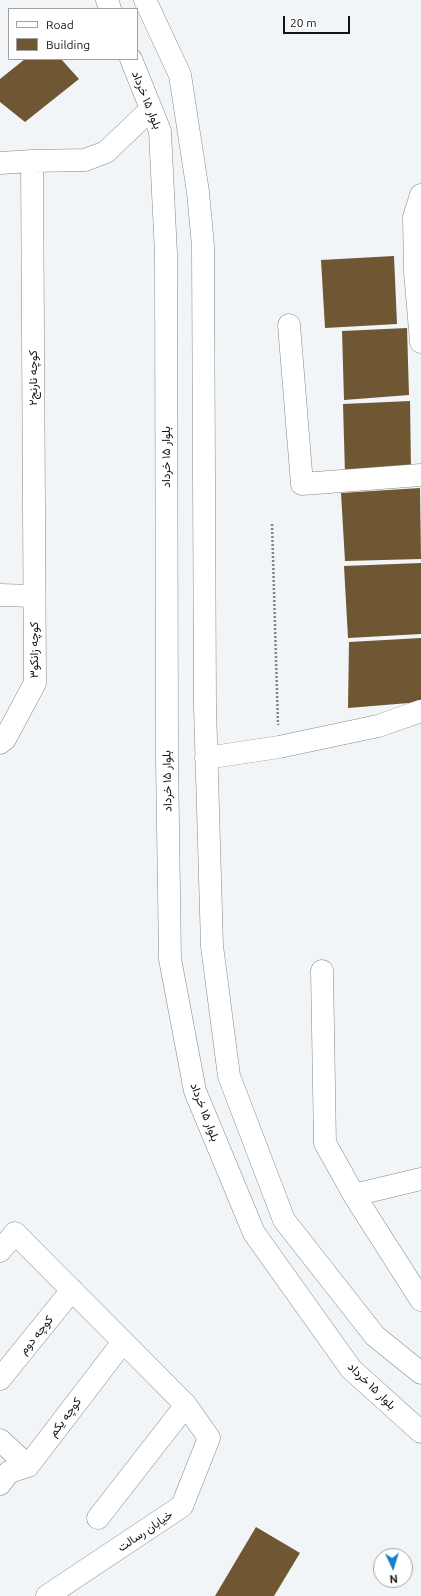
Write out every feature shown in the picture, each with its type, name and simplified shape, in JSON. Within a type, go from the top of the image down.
[{"type":"street","points":[[145,0],[180,75],[198,192],[203,246],[206,758],[212,946],[229,1076],[284,1220],[375,1336],[421,1373]]},
{"type":"street","name":"بلوار ۱۵ خرداد","points":[[131,60],[160,132],[166,254],[167,760],[170,960],[195,1091],[254,1233],[351,1369],[421,1432]]},
{"type":"street","points":[[0,163],[85,160],[106,152],[151,109]]},
{"type":"street","name":"کوچه نارنج۲","points":[[32,161],[34,596]]},
{"type":"street","points":[[421,195],[414,218],[415,271],[421,342]]},
{"type":"street","points":[[289,325],[302,484],[421,474]]},
{"type":"street","points":[[0,596],[34,596]]},
{"type":"street","name":"کوچه زانکو۳","points":[[0,743],[5,739],[35,683],[34,596]]},
{"type":"street","points":[[206,758],[279,747],[378,726],[421,711]]},
{"type":"street","points":[[322,971],[325,1143],[354,1195],[421,1300]]},
{"type":"street","points":[[354,1195],[421,1179]]},
{"type":"street","points":[[0,1251],[15,1233],[186,1405],[98,1518]]},
{"type":"street","name":"کوچه دوم","points":[[0,1379],[72,1290]]},
{"type":"street","name":"کوچه یکم","points":[[28,1466],[123,1342]]},
{"type":"street","name":"خیابان رسالت","points":[[47,1596],[182,1506],[209,1438],[186,1405]]},
{"type":"street","points":[[0,1440],[28,1466],[9,1472],[0,1484]]},
{"type":"path","points":[[272,524],[279,747]]},
{"type":"building","points":[[24,60],[62,60],[79,79],[25,122],[0,102],[0,79]]},
{"type":"building","points":[[394,256],[397,324],[325,328],[321,260]]},
{"type":"building","points":[[407,328],[409,395],[344,400],[342,331]]},
{"type":"building","points":[[410,401],[411,469],[345,474],[343,404]]},
{"type":"building","points":[[420,488],[421,559],[345,561],[341,493]]},
{"type":"building","points":[[421,563],[421,634],[348,638],[344,566]]},
{"type":"building","points":[[421,638],[421,702],[348,708],[349,642]]},
{"type":"building","points":[[256,1527],[300,1553],[274,1596],[215,1596]]}]
